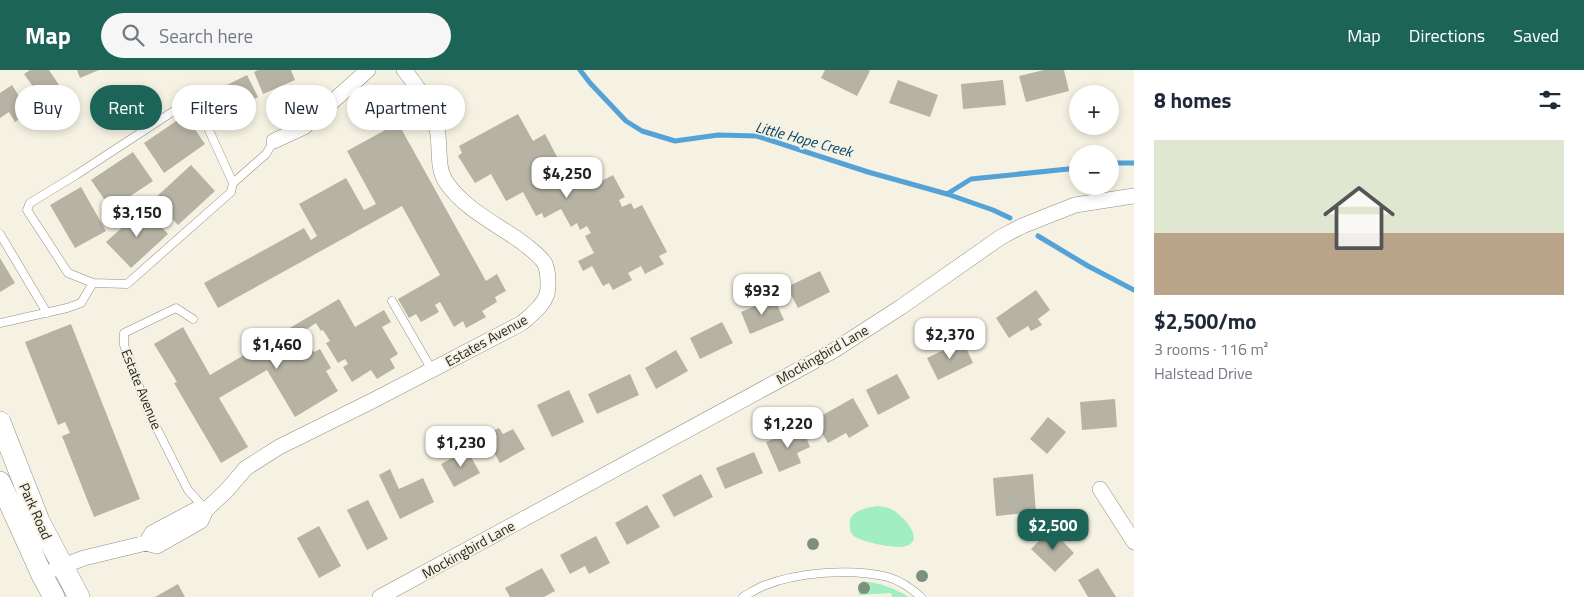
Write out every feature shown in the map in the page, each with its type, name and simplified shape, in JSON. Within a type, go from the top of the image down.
[{"type":"main road","name":"Park Road","points":[[0,422],[39,521],[79,597]]},
{"type":"main road","name":"Park Road","points":[[0,482],[42,575],[54,597]]},
{"type":"street","points":[[274,141],[304,127],[368,70]]},
{"type":"street","name":"Estates Avenue","points":[[206,510],[246,468],[279,446],[522,323],[536,310],[546,294],[548,280],[545,264],[536,253],[470,206],[445,180],[440,166],[438,130],[421,90],[404,70]]},
{"type":"street","name":"Mockingbird Lane","points":[[380,597],[832,351],[901,307],[1001,237],[1022,226],[1075,205],[1134,196]]},
{"type":"street","points":[[1100,489],[1134,542]]},
{"type":"street","points":[[42,575],[84,558],[146,543],[152,534],[174,529],[195,510],[206,510]]},
{"type":"lane","points":[[233,183],[198,106],[189,101],[30,203],[27,210],[68,273],[93,284],[127,284],[231,192],[233,183],[266,154],[274,141]]},
{"type":"lane","points":[[0,234],[47,313]]},
{"type":"lane","points":[[0,323],[47,313],[81,303],[93,284]]},
{"type":"lane","points":[[392,301],[432,370]]},
{"type":"lane","name":"Estate Avenue","points":[[193,319],[176,308],[124,333],[124,345],[148,411],[188,490],[206,510]]},
{"type":"lane","points":[[743,597],[764,586],[798,576],[849,572],[889,578],[910,587],[921,597]]},
{"type":"green space","points":[[877,506],[891,509],[902,517],[914,535],[910,544],[902,547],[885,546],[863,540],[852,534],[850,527],[851,517],[858,511]]},
{"type":"green space","points":[[863,581],[887,586],[909,597],[892,597],[891,593],[859,595],[858,585]]},
{"type":"building","points":[[30,70],[49,70],[59,85],[32,85],[24,74]]},
{"type":"building","points":[[77,70],[99,70],[80,78]]},
{"type":"building","points":[[258,70],[291,70],[295,80],[284,85],[266,85],[266,93],[263,94],[254,72]]},
{"type":"building","points":[[825,70],[870,71],[857,96],[821,78]]},
{"type":"building","points":[[1044,70],[1064,70],[1069,91],[1026,102],[1019,76]]},
{"type":"building","points":[[247,75],[252,85],[227,85]]},
{"type":"building","points":[[898,80],[938,95],[930,117],[889,103]]},
{"type":"building","points":[[1003,80],[1006,105],[963,109],[961,84]]},
{"type":"building","points":[[12,85],[15,90],[15,122],[9,112],[0,118],[0,93]]},
{"type":"building","points":[[518,114],[533,141],[545,134],[564,170],[577,163],[590,187],[613,175],[625,197],[619,200],[622,207],[631,203],[634,209],[642,205],[667,252],[659,256],[664,264],[645,274],[641,266],[628,273],[632,280],[613,290],[609,283],[603,286],[592,266],[583,271],[578,261],[594,253],[585,236],[591,233],[587,226],[580,230],[577,223],[571,227],[561,209],[544,218],[542,213],[536,216],[523,192],[506,201],[491,174],[475,183],[458,156],[462,153],[459,146]]},
{"type":"building","points":[[172,124],[172,130],[195,130],[205,144],[164,173],[144,143]]},
{"type":"building","points":[[385,130],[402,130],[486,281],[497,274],[506,291],[495,297],[497,302],[482,311],[486,317],[466,328],[463,321],[454,327],[440,302],[435,305],[439,312],[421,322],[416,314],[409,318],[398,299],[440,275],[402,206],[218,308],[204,283],[304,228],[311,240],[317,236],[299,204],[346,178],[364,210],[376,204],[347,151]]},
{"type":"building","points":[[133,152],[153,181],[111,209],[91,180]]},
{"type":"building","points":[[191,165],[215,191],[178,225],[154,199]]},
{"type":"building","points":[[81,187],[106,231],[75,248],[50,205]]},
{"type":"building","points":[[144,208],[168,234],[131,268],[106,242]]},
{"type":"building","points":[[0,258],[15,283],[0,292]]},
{"type":"building","points":[[820,271],[830,292],[798,308],[787,287]]},
{"type":"building","points":[[1036,290],[1050,310],[1038,319],[1042,325],[1031,331],[1028,326],[1009,338],[996,318]]},
{"type":"building","points":[[774,298],[784,320],[750,334],[741,312]]},
{"type":"building","points":[[339,299],[355,327],[384,310],[391,322],[382,327],[398,354],[390,359],[395,368],[377,379],[371,370],[352,382],[343,367],[348,364],[345,359],[338,363],[326,343],[330,341],[316,323],[307,329],[312,337],[307,340],[314,352],[320,349],[331,368],[326,371],[338,391],[295,417],[267,370],[219,398],[248,447],[221,463],[174,383],[177,382],[154,344],[183,327],[210,375]]},
{"type":"building","points":[[722,322],[733,343],[700,359],[690,338]]},
{"type":"building","points":[[71,324],[140,499],[94,517],[62,436],[70,433],[65,422],[58,425],[25,342]]},
{"type":"building","points":[[963,341],[973,363],[938,380],[927,358]]},
{"type":"building","points":[[676,350],[688,371],[656,389],[645,368]]},
{"type":"building","points":[[630,374],[639,395],[597,414],[588,394]]},
{"type":"building","points":[[897,374],[910,398],[878,415],[866,390]]},
{"type":"building","points":[[569,390],[584,422],[552,437],[537,405]]},
{"type":"building","points":[[853,398],[869,426],[849,438],[846,433],[828,443],[814,420]]},
{"type":"building","points":[[1115,399],[1117,427],[1082,430],[1080,402]]},
{"type":"building","points":[[1048,417],[1066,432],[1047,454],[1030,439]]},
{"type":"building","points":[[802,427],[810,447],[797,453],[801,463],[779,472],[766,442]]},
{"type":"building","points":[[499,428],[503,434],[513,429],[525,449],[500,463],[484,435]]},
{"type":"building","points":[[467,450],[480,473],[454,487],[441,464]]},
{"type":"building","points":[[754,452],[763,473],[725,489],[716,468]]},
{"type":"building","points":[[390,469],[399,489],[423,478],[434,502],[400,519],[379,475]]},
{"type":"building","points":[[701,474],[713,497],[674,517],[662,495]]},
{"type":"building","points":[[1033,474],[1036,512],[996,516],[993,478]]},
{"type":"building","points":[[368,500],[388,539],[367,550],[347,510]]},
{"type":"building","points":[[647,505],[660,527],[627,545],[615,523]]},
{"type":"building","points":[[319,526],[341,566],[319,578],[297,538]]},
{"type":"building","points":[[1051,529],[1074,553],[1055,572],[1031,549]]},
{"type":"building","points":[[596,536],[610,563],[589,574],[585,566],[570,574],[560,555]]},
{"type":"building","points":[[542,568],[555,591],[544,597],[510,597],[505,588]]},
{"type":"building","points":[[1098,568],[1116,597],[1088,597],[1078,580]]},
{"type":"building","points":[[178,584],[185,597],[155,597]]},
{"type":"waterway","name":"Little Hope Creek","points":[[580,70],[626,121],[642,131],[675,141],[718,135],[757,136],[868,172],[947,194],[1010,218]]},
{"type":"waterway","points":[[1119,163],[1134,163]]},
{"type":"waterway","points":[[947,194],[971,179],[1069,169]]},
{"type":"waterway","name":"Little Hope Creek","points":[[1038,236],[1088,266],[1134,290]]}]
